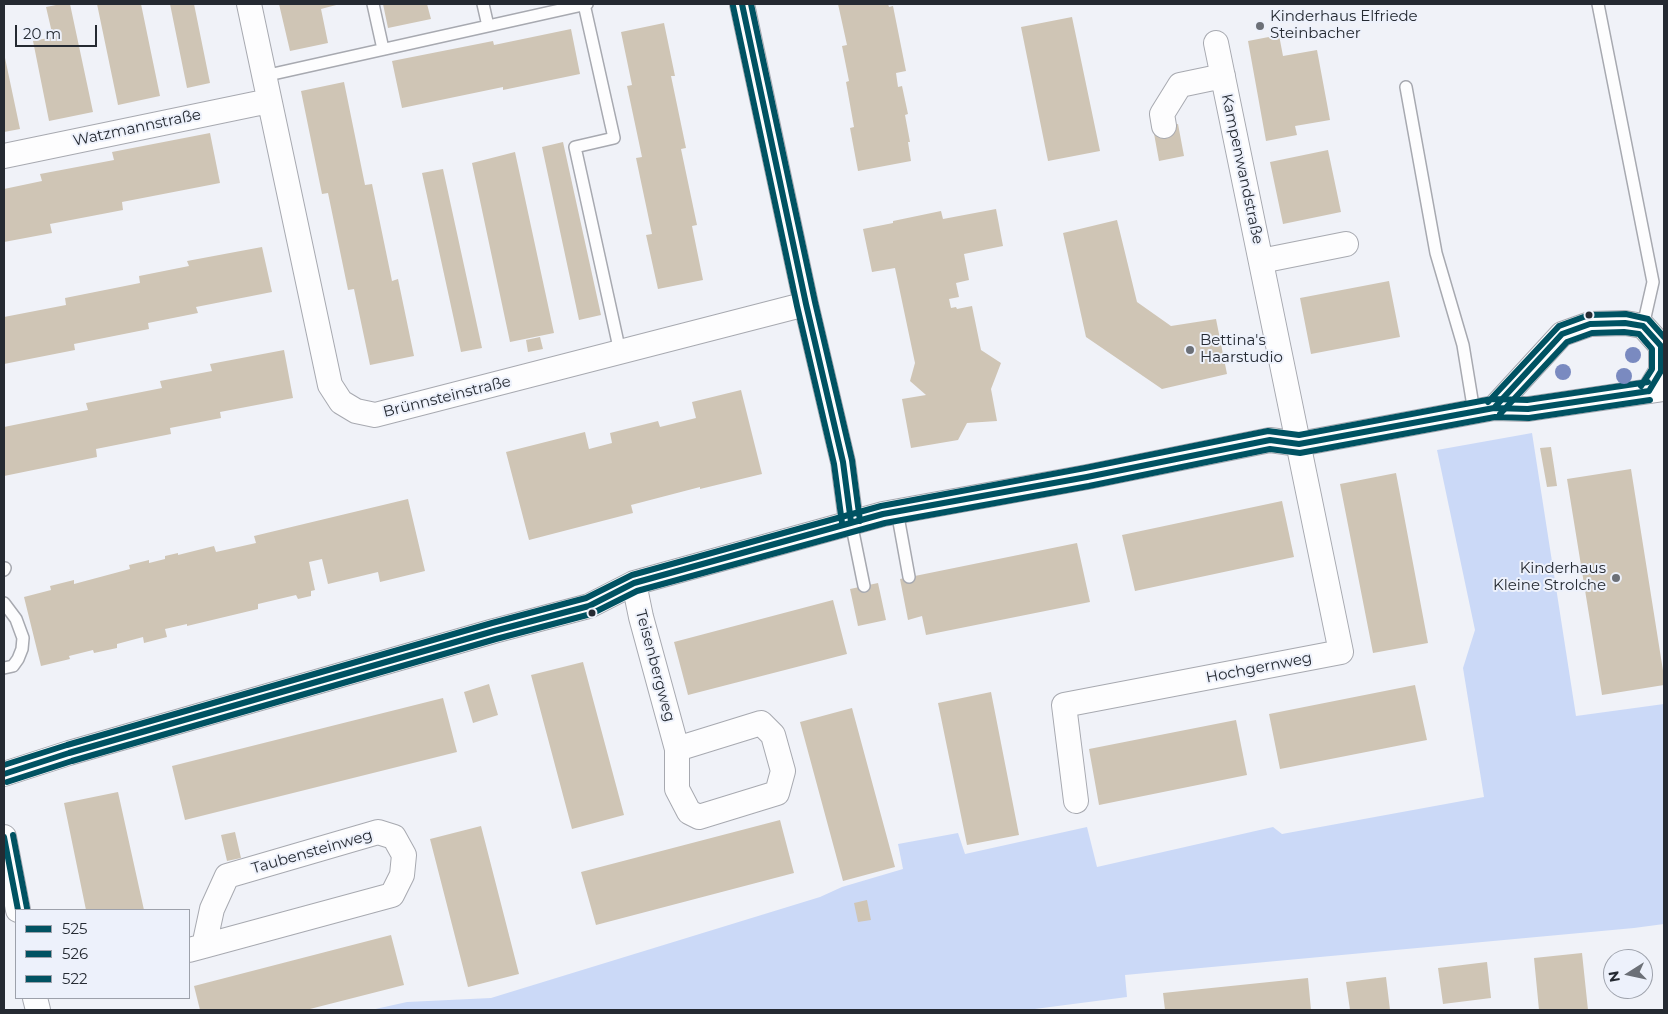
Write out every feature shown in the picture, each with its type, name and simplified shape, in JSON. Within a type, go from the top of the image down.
[{"type":"street","name":"Brünnsteinstraße","points":[[248,4],[330,385],[341,402],[356,411],[375,415],[806,304]]},
{"type":"street","points":[[742,4],[842,462],[851,522]]},
{"type":"street","name":"Kampenwandstraße","points":[[1216,43],[1299,444]]},
{"type":"street","name":"Kampenwandstraße","points":[[1164,126],[1162,114],[1180,85],[1223,76]]},
{"type":"street","name":"Watzmannstraße","points":[[4,156],[269,101]]},
{"type":"street","name":"Kampenwandstraße","points":[[1261,261],[1346,244]]},
{"type":"street","points":[[4,774],[494,631],[589,606],[634,582],[897,511],[1087,477],[1270,440],[1299,444],[1484,410],[1528,409],[1657,390],[1661,371],[1661,346],[1643,326],[1626,323],[1590,324],[1562,334],[1484,410]]},
{"type":"street","name":"Hochgernweg","points":[[1076,801],[1064,705],[1341,652],[1299,444]]},
{"type":"street","name":"Teisenbergweg","points":[[634,582],[641,617],[677,749],[678,789],[689,812],[699,817],[777,793],[783,771],[773,735],[761,723],[677,749]]},
{"type":"street","name":"Taubensteinweg","points":[[378,832],[394,838],[404,855],[402,875],[392,895],[196,948],[227,876],[378,832]]},
{"type":"street","points":[[4,837],[18,909]]},
{"type":"lane","points":[[373,4],[383,49]]},
{"type":"lane","points":[[483,4],[488,26]]},
{"type":"lane","points":[[264,76],[585,4],[614,138],[575,147],[620,352]]},
{"type":"lane","points":[[1598,4],[1653,282],[1643,326]]},
{"type":"lane","points":[[1406,87],[1436,253],[1484,410]]},
{"type":"lane","points":[[897,511],[908,577]]},
{"type":"lane","points":[[851,522],[864,586]]},
{"type":"lane","points":[[4,603],[16,619],[22,638],[22,649],[13,666],[4,668]]},
{"type":"shaded area","points":[[1532,433],[1576,716],[1664,704],[1664,924],[1125,975],[1127,997],[1027,1010],[371,1010],[407,1002],[491,998],[820,897],[842,887],[903,869],[898,844],[958,833],[965,854],[1087,827],[1097,867],[1273,827],[1282,834],[1484,797],[1463,668],[1475,630],[1437,450]]},
{"type":"building","points":[[70,4],[93,112],[49,121],[33,41],[53,37],[46,7]]},
{"type":"building","points":[[97,4],[141,4],[160,96],[118,105]]},
{"type":"building","points":[[170,4],[194,4],[210,83],[187,88]]},
{"type":"building","points":[[279,4],[340,4],[321,9],[328,43],[290,51]]},
{"type":"building","points":[[383,4],[427,4],[431,19],[388,28]]},
{"type":"building","points":[[838,4],[888,4],[889,7],[893,6],[906,71],[896,73],[898,87],[902,86],[908,114],[905,115],[911,161],[858,171],[850,128],[854,127],[846,82],[849,81],[842,46],[847,45]]},
{"type":"building","points":[[1072,17],[1100,151],[1048,161],[1021,27]]},
{"type":"building","points":[[664,23],[675,76],[671,76],[686,148],[681,149],[697,225],[692,226],[703,280],[658,289],[646,235],[652,234],[636,158],[642,157],[627,86],[632,85],[621,32]]},
{"type":"building","points":[[571,29],[580,74],[503,90],[503,87],[402,108],[392,61],[493,41],[494,45]]},
{"type":"building","points":[[1279,35],[1283,56],[1317,50],[1330,120],[1295,126],[1297,135],[1266,141],[1248,41]]},
{"type":"building","points":[[4,53],[20,129],[4,132]]},
{"type":"building","points":[[344,82],[365,185],[372,184],[392,281],[398,279],[414,356],[370,365],[354,289],[348,290],[328,193],[322,194],[301,91]]},
{"type":"building","points":[[1178,124],[1184,156],[1159,161],[1153,128]]},
{"type":"building","points":[[210,133],[220,183],[122,202],[123,210],[50,224],[52,233],[4,242],[4,189],[42,181],[40,174],[114,160],[112,152]]},
{"type":"building","points":[[563,142],[601,315],[579,320],[542,147]]},
{"type":"building","points":[[1328,150],[1341,212],[1283,224],[1270,162]]},
{"type":"building","points":[[515,152],[554,333],[510,342],[472,163]]},
{"type":"building","points":[[443,169],[482,348],[461,352],[422,173]]},
{"type":"building","points":[[996,209],[1003,246],[964,254],[969,280],[956,283],[959,297],[949,299],[951,308],[956,307],[957,309],[972,306],[981,350],[1001,363],[991,389],[997,421],[967,423],[958,440],[911,448],[902,399],[926,395],[910,381],[915,363],[895,268],[872,272],[863,229],[941,211],[943,219]]},
{"type":"building","points":[[1117,220],[1137,302],[1171,326],[1216,319],[1227,374],[1162,389],[1086,337],[1063,233]]},
{"type":"building","points":[[262,247],[272,292],[196,307],[198,313],[148,323],[149,329],[74,344],[75,350],[4,364],[4,317],[66,305],[65,298],[140,283],[139,276],[189,266],[187,261]]},
{"type":"building","points":[[1389,281],[1400,337],[1311,354],[1300,298]]},
{"type":"building","points":[[540,337],[543,349],[528,352],[526,340]]},
{"type":"building","points":[[284,350],[293,398],[220,412],[221,418],[170,428],[171,434],[96,449],[97,457],[4,476],[4,427],[88,410],[86,403],[162,388],[160,381],[212,371],[210,364]]},
{"type":"building","points":[[741,390],[762,474],[700,489],[700,487],[631,505],[633,513],[529,540],[506,452],[585,432],[589,449],[612,443],[610,433],[658,421],[660,427],[696,418],[692,402]]},
{"type":"building","points":[[1551,447],[1557,486],[1547,487],[1540,448]]},
{"type":"building","name":"Kinderhaus Kleine Strolche","points":[[1631,469],[1664,685],[1602,695],[1567,479]]},
{"type":"building","points":[[1396,473],[1428,643],[1373,653],[1340,484]]},
{"type":"building","points":[[408,499],[425,571],[380,582],[378,572],[328,584],[322,559],[309,562],[315,590],[311,591],[311,596],[298,599],[296,595],[258,604],[258,609],[187,626],[187,624],[165,629],[167,637],[144,643],[143,637],[117,644],[117,648],[94,653],[93,650],[69,656],[70,659],[41,666],[24,597],[51,590],[50,586],[74,580],[74,584],[130,569],[129,565],[149,560],[149,563],[165,559],[165,556],[178,553],[178,555],[214,546],[216,552],[256,543],[254,536]]},
{"type":"building","points":[[1282,501],[1294,557],[1135,591],[1122,535]]},
{"type":"building","points":[[1077,543],[1090,602],[926,635],[922,616],[908,620],[900,579]]},
{"type":"building","points":[[878,583],[886,620],[858,626],[850,589]]},
{"type":"building","points":[[833,600],[847,654],[688,695],[674,642]]},
{"type":"building","points":[[583,662],[624,815],[572,829],[531,675]]},
{"type":"building","points":[[489,684],[498,715],[473,723],[464,692]]},
{"type":"building","points":[[1415,685],[1427,740],[1280,769],[1269,714]]},
{"type":"building","points":[[991,692],[1019,835],[967,845],[938,703]]},
{"type":"building","points":[[443,698],[457,752],[185,820],[172,766]]},
{"type":"building","points":[[852,708],[895,867],[843,881],[800,722]]},
{"type":"building","points":[[1236,720],[1247,775],[1099,805],[1089,749]]},
{"type":"building","points":[[118,792],[144,909],[86,909],[64,803]]},
{"type":"building","points":[[780,820],[794,873],[596,925],[581,872]]},
{"type":"building","points":[[481,826],[519,974],[468,987],[430,839]]},
{"type":"building","points":[[235,832],[241,858],[227,861],[221,835]]},
{"type":"building","points":[[867,900],[871,920],[858,922],[854,903]]},
{"type":"building","points":[[391,935],[404,985],[306,1010],[200,1010],[194,986]]},
{"type":"building","points":[[1582,953],[1588,1010],[1539,1010],[1534,958]]},
{"type":"building","points":[[1487,962],[1491,998],[1443,1004],[1438,968]]},
{"type":"building","points":[[1386,977],[1390,1010],[1350,1010],[1346,982]]},
{"type":"building","points":[[1308,978],[1311,1010],[1165,1010],[1163,993]]},
{"type":"transit line","name":"525","points":[[742,4],[806,304],[843,462],[851,522]]},
{"type":"transit line","name":"522","points":[[751,4],[815,302],[852,460],[860,521]]},
{"type":"transit line","name":"526","points":[[733,6],[797,306],[834,464],[842,523]]},
{"type":"transit line","name":"522","points":[[1488,402],[1559,326],[1589,315],[1626,314],[1648,319],[1664,337]]},
{"type":"transit line","name":"525","points":[[1494,408],[1562,334],[1590,324],[1625,323],[1643,326],[1661,346],[1661,371],[1649,391]]},
{"type":"transit line","name":"526","points":[[1500,414],[1567,342],[1592,333],[1624,332],[1639,334],[1652,349],[1652,369],[1641,386]]},
{"type":"transit line","name":"522","points":[[4,765],[67,745],[492,623],[586,598],[632,575],[881,506],[1085,468],[1268,431],[1299,435],[1492,399],[1527,400],[1648,382]]},
{"type":"transit line","name":"525","points":[[4,774],[69,753],[494,631],[589,606],[634,583],[883,514],[1087,477],[1270,440],[1299,444],[1494,408],[1528,409],[1649,391]]},
{"type":"transit line","name":"526","points":[[7,782],[72,761],[496,639],[591,614],[637,591],[885,523],[1089,486],[1270,449],[1300,453],[1495,417],[1529,418],[1650,400]]},
{"type":"transit line","name":"522","points":[[13,835],[27,908]]},
{"type":"transit line","name":"525","points":[[4,837],[18,909]]},
{"type":"place","name":"Kinderhaus Elfriede Steinbacher","points":[[1260,26]]},
{"type":"place","name":"Bettina's Haarstudio","points":[[1190,350]]},
{"type":"place","name":"Kinderhaus Kleine Strolche","points":[[1616,578]]}]
